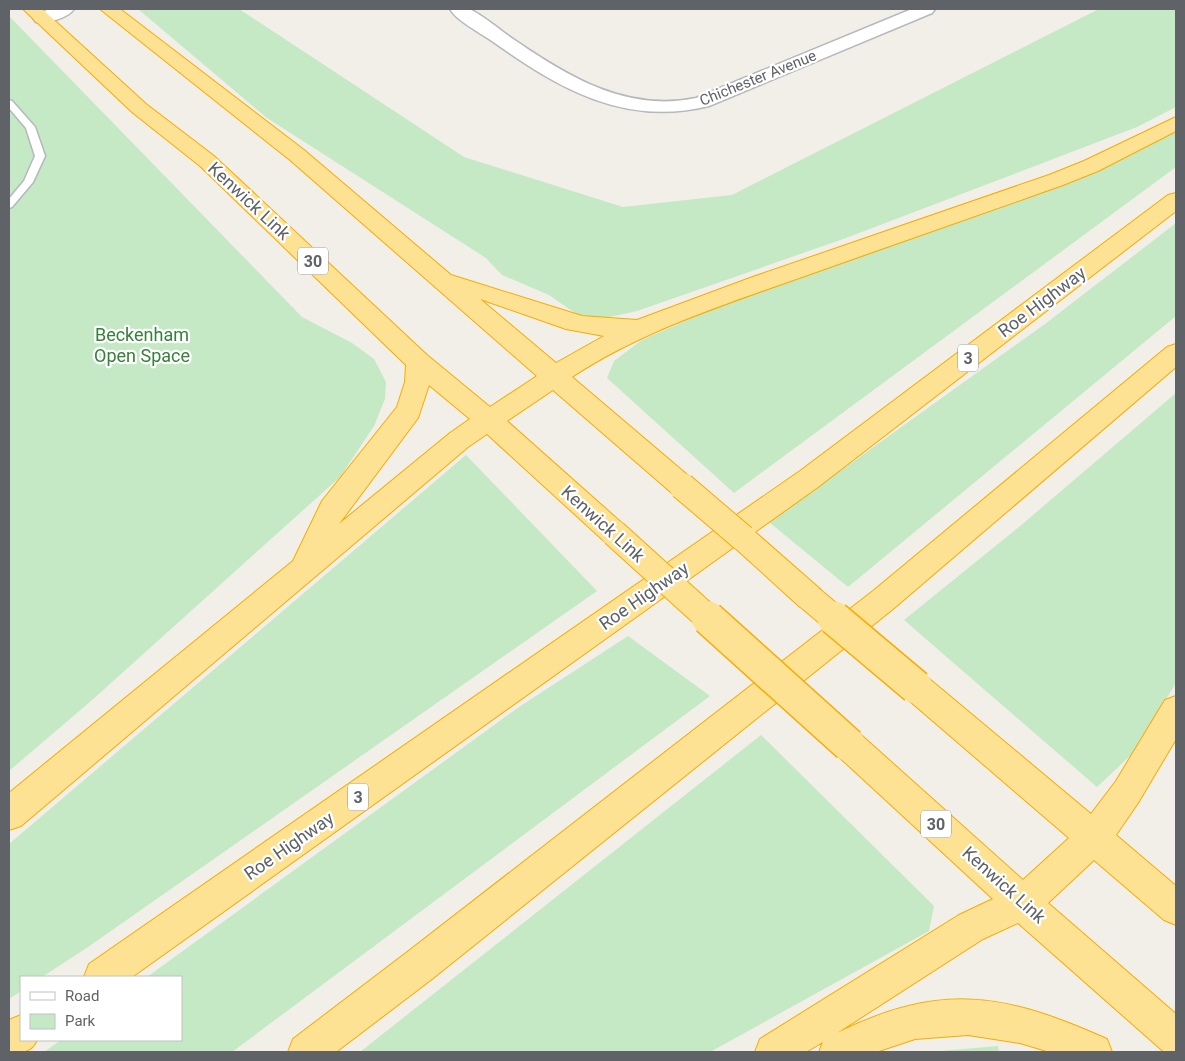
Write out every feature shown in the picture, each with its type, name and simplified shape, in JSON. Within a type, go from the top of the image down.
[{"type":"highway","points":[[109,9],[297,155],[445,281],[516,345],[555,375],[1093,839],[1176,908]]},
{"type":"highway","name":"Kenwick Link","points":[[37,13],[139,108],[207,161],[418,362],[487,419],[1176,1038]]},
{"type":"highway","points":[[9,814],[454,443],[555,375],[640,328],[758,284],[1056,180],[1091,166],[1176,123]]},
{"type":"highway","name":"Roe Highway","points":[[103,976],[809,479],[1176,200]]},
{"type":"highway","points":[[445,281],[497,296],[582,326],[612,330],[640,328]]},
{"type":"highway","points":[[306,1052],[419,966],[883,600],[1176,353]]},
{"type":"highway","points":[[301,571],[332,509],[410,411],[417,382],[418,362]]},
{"type":"highway","points":[[772,1052],[971,927],[1024,902],[1093,839],[1128,792],[1176,710]]},
{"type":"highway","points":[[837,1052],[890,1028],[928,1019],[970,1017],[1013,1022],[1065,1038],[1094,1052]]},
{"type":"highway","points":[[9,1042],[20,1035]]},
{"type":"street","points":[[37,13],[64,9]]},
{"type":"street","name":"Chichester Avenue","points":[[458,9],[568,83],[608,99],[640,105],[675,108],[702,102],[926,9]]},
{"type":"lane","points":[[9,103],[30,127],[40,156],[28,182],[9,205]]},
{"type":"green space","points":[[138,9],[239,9],[464,157],[623,207],[732,195],[1099,9],[1176,9],[1176,107],[1137,127],[846,238],[637,311],[605,318],[578,315],[549,295],[502,275],[486,258],[267,118]]},
{"type":"green space","name":"Beckenham Open Space","points":[[9,16],[302,317],[352,343],[374,359],[386,382],[385,399],[374,426],[340,477],[91,701],[9,771]]},
{"type":"green space","points":[[1176,132],[1176,167],[734,493],[607,378],[614,361],[642,340],[724,304],[916,237]]},
{"type":"green space","points":[[1176,223],[1176,316],[848,587],[769,522],[1045,324]]},
{"type":"green space","points":[[1176,393],[1176,683],[1132,754],[1097,787],[904,620],[1019,527]]},
{"type":"green space","points":[[466,455],[597,591],[88,947],[44,976],[20,976],[20,992],[9,999],[9,844]]},
{"type":"green space","points":[[628,636],[710,696],[232,1052],[44,1052],[60,1041],[182,1041],[182,976],[148,976],[519,707]]},
{"type":"green space","points":[[761,735],[934,906],[929,931],[710,1052],[360,1052]]},
{"type":"green space","points":[[998,1046],[999,1052],[929,1052]]}]
